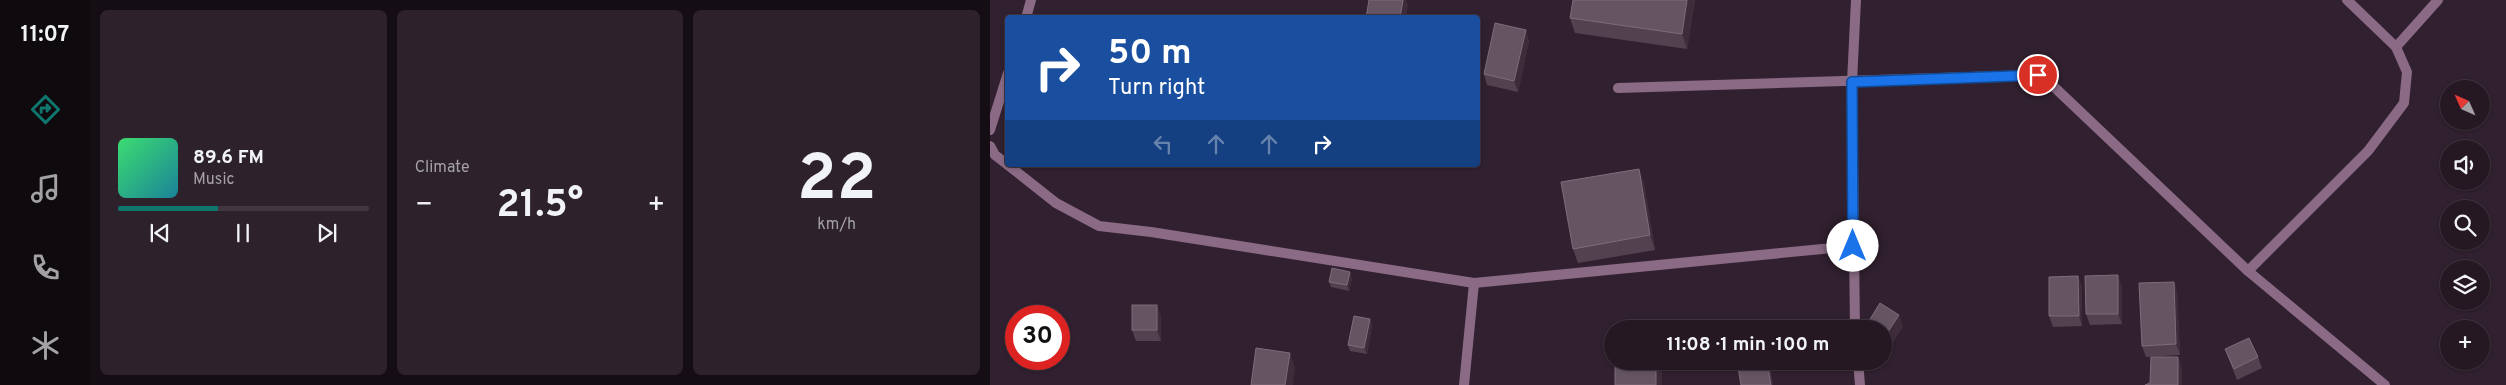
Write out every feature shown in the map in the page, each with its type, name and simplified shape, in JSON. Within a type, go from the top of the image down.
[{"type":"street","points":[[1027,15],[1030,0]]},
{"type":"street","points":[[1855,320],[1852,82],[1856,0]]},
{"type":"street","points":[[2248,270],[2368,151],[2404,103],[2406,72],[2396,47],[2347,0]]},
{"type":"street","points":[[2396,47],[2438,0]]},
{"type":"street","points":[[1618,88],[2038,75],[2058,90],[2248,270],[2385,385]]},
{"type":"street","points":[[990,130],[1005,82]]},
{"type":"street","points":[[990,146],[995,154],[1005,162]]},
{"type":"street","points":[[1011,167],[1056,203],[1099,226],[1161,233],[1474,283],[1853,246]]},
{"type":"street","points":[[1464,385],[1474,283]]},
{"type":"street","points":[[1859,370],[1860,385]]},
{"type":"building","points":[[1369,0],[1403,0],[1400,15],[1366,15]]},
{"type":"building","points":[[1573,0],[1687,0],[1682,34],[1570,18]]},
{"type":"building","points":[[1495,23],[1526,30],[1514,81],[1484,74]]},
{"type":"building","points":[[1639,169],[1650,235],[1573,249],[1561,182]]},
{"type":"building","points":[[1332,268],[1350,272],[1347,285],[1329,282]]},
{"type":"building","points":[[2118,275],[2118,314],[2086,314],[2085,276]]},
{"type":"building","points":[[2078,276],[2079,316],[2049,316],[2049,277]]},
{"type":"building","points":[[2174,282],[2176,344],[2142,346],[2139,283]]},
{"type":"building","points":[[1880,303],[1899,315],[1892,326],[1892,320],[1870,320]]},
{"type":"building","points":[[1132,305],[1157,305],[1157,330],[1132,330]]},
{"type":"building","points":[[1354,316],[1370,319],[1364,348],[1348,345]]},
{"type":"building","points":[[2249,338],[2258,357],[2234,369],[2225,349]]},
{"type":"building","points":[[1256,348],[1290,353],[1285,385],[1251,385]]},
{"type":"building","points":[[2151,357],[2178,357],[2178,385],[2145,385],[2150,383]]},
{"type":"building","points":[[1615,370],[1656,370],[1656,385],[1615,385]]},
{"type":"building","points":[[1738,370],[1768,370],[1771,385],[1741,385]]},
{"type":"route","points":[[1853,246],[1852,82],[2038,75]]}]
